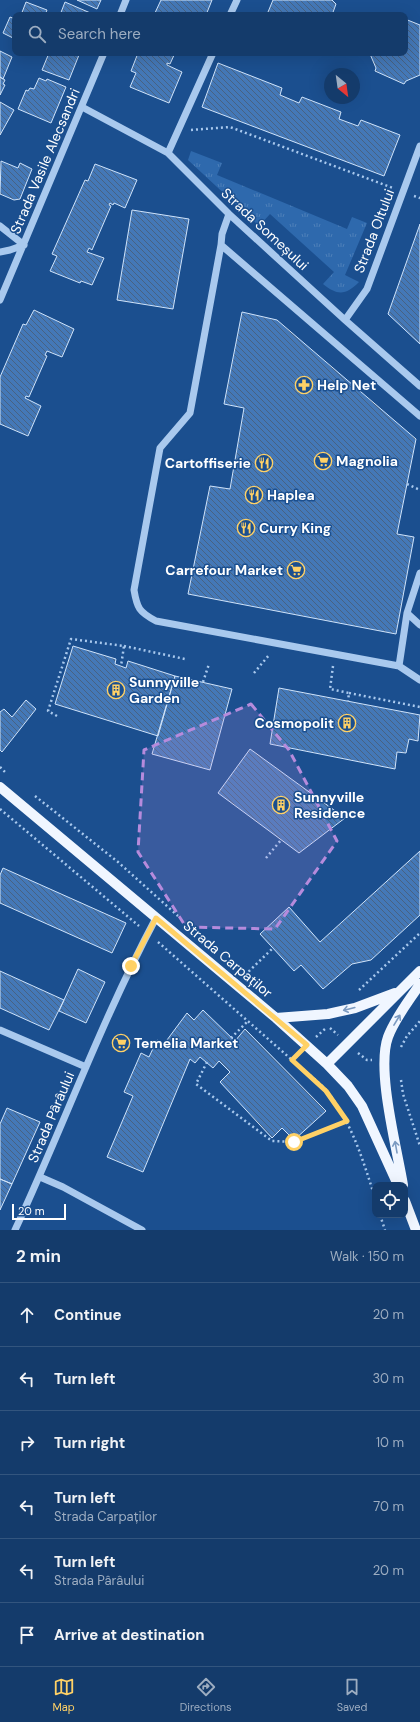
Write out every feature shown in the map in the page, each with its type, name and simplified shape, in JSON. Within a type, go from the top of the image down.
[{"type":"main road","name":"Strada Carpaților","points":[[0,787],[276,1018],[327,1064],[348,1086],[362,1106],[397,1182]]},
{"type":"main road","points":[[327,1064],[420,971]]},
{"type":"main road","points":[[403,1182],[387,1093],[384,1059],[388,1036],[420,984]]},
{"type":"main road","points":[[276,1018],[328,1014],[355,1008],[399,992]]},
{"type":"main road","points":[[408,1208],[416,1230]]},
{"type":"street","points":[[121,12],[126,0]]},
{"type":"street","points":[[231,12],[237,0]]},
{"type":"street","name":"Strada Vasile Alecsandri","points":[[0,300],[103,56]]},
{"type":"street","points":[[168,153],[212,56]]},
{"type":"street","name":"Strada Someșului","points":[[82,107],[168,153],[229,214],[420,386]]},
{"type":"street","name":"Strada Oltului","points":[[345,320],[367,289],[420,146]]},
{"type":"street","points":[[229,214],[222,234],[190,413],[160,448],[134,590],[136,605],[144,615],[156,621],[399,666],[420,680]]},
{"type":"street","points":[[0,226],[24,245]]},
{"type":"street","points":[[0,252],[24,245]]},
{"type":"street","points":[[221,245],[420,416]]},
{"type":"street","points":[[399,666],[407,613],[420,573]]},
{"type":"street","points":[[407,613],[420,625]]},
{"type":"street","name":"Strada Pârâului","points":[[15,1230],[40,1177],[86,1067],[131,966],[156,918]]},
{"type":"street","name":"Strada Pârâului","points":[[0,1030],[86,1067]]},
{"type":"street","name":"Strada Pârâului","points":[[40,1177],[63,1187],[142,1230]]},
{"type":"path","points":[[178,131],[230,127],[403,192]]},
{"type":"path","points":[[407,484],[420,490]]},
{"type":"path","points":[[56,716],[48,712],[70,639],[124,646],[185,659]]},
{"type":"path","points":[[254,673],[278,644]]},
{"type":"path","points":[[121,666],[124,646]]},
{"type":"path","points":[[335,654],[330,689],[420,707]]},
{"type":"path","points":[[203,682],[209,664]]},
{"type":"path","points":[[348,701],[349,692]]},
{"type":"path","points":[[0,767],[11,777]]},
{"type":"path","points":[[29,791],[118,862],[180,917]]},
{"type":"path","points":[[266,858],[281,840]]},
{"type":"path","points":[[354,993],[361,990],[420,933]]},
{"type":"path","points":[[245,975],[274,948]]},
{"type":"path","points":[[239,970],[250,980]]},
{"type":"path","points":[[328,1014],[328,1026],[292,1060],[326,1091],[347,1121],[361,1153],[372,1188]]},
{"type":"path","points":[[232,1038],[248,1021]]},
{"type":"path","points":[[399,1052],[407,1036],[420,1021]]},
{"type":"path","points":[[207,1062],[196,1084],[272,1142],[294,1142],[347,1121]]},
{"type":"path","points":[[401,1079],[403,1094],[420,1146]]},
{"type":"path","points":[[381,1218],[385,1230]]},
{"type":"highlighted area","points":[[251,704],[289,750],[337,841],[275,929],[186,927],[138,852],[144,750]]},
{"type":"green space","points":[[191,151],[222,163],[217,175],[347,229],[352,217],[367,223],[345,275],[359,282],[346,292],[333,291],[328,288],[323,284],[334,272],[270,214],[259,226],[188,160]]},
{"type":"building","points":[[77,0],[101,0],[97,9]]},
{"type":"building","points":[[161,0],[212,0],[207,12],[155,12]]},
{"type":"building","points":[[273,0],[332,0],[336,4],[333,12],[268,12]]},
{"type":"building","points":[[26,2],[47,10],[46,12],[22,12]]},
{"type":"building","points":[[65,2],[88,12],[61,12]]},
{"type":"building","points":[[10,17],[12,18],[12,38],[3,33]]},
{"type":"building","points":[[408,20],[420,25],[420,75],[406,81],[404,84],[375,71],[376,68],[371,56],[408,56]]},
{"type":"building","points":[[0,51],[12,57],[3,79],[0,77]]},
{"type":"building","points":[[48,56],[79,56],[69,80],[42,70]]},
{"type":"building","points":[[137,56],[174,56],[170,64],[167,63],[167,65],[182,72],[169,103],[130,87],[136,73],[131,71]]},
{"type":"building","points":[[218,63],[282,88],[280,95],[299,103],[302,97],[341,112],[339,119],[358,126],[361,120],[400,135],[384,176],[202,107]]},
{"type":"building","points":[[0,77],[5,80],[3,84],[5,85],[0,95]]},
{"type":"building","points":[[39,78],[46,81],[47,79],[66,87],[51,123],[18,109],[26,90],[28,91],[30,88],[34,89]]},
{"type":"building","points":[[0,102],[14,110],[0,135]]},
{"type":"building","points":[[1,161],[18,168],[20,163],[32,169],[20,199],[14,200],[0,194]]},
{"type":"building","points":[[95,164],[137,180],[125,208],[114,203],[113,205],[110,203],[109,205],[111,206],[92,250],[89,248],[87,252],[104,258],[92,285],[81,281],[80,283],[50,271],[57,256],[52,254],[85,180],[88,181]]},
{"type":"building","points":[[132,210],[189,219],[173,309],[117,300]]},
{"type":"building","points":[[420,224],[420,344],[388,314]]},
{"type":"building","points":[[34,310],[74,329],[62,357],[47,351],[45,355],[47,356],[29,397],[26,396],[25,398],[41,406],[28,436],[0,424],[0,377],[23,324],[26,325]]},
{"type":"building","name":"Magnolia","points":[[242,312],[277,320],[416,439],[397,534],[414,537],[396,634],[188,594],[210,486],[230,489],[244,408],[224,404]]},
{"type":"building","name":"Sunnyville Garden","points":[[73,646],[116,659],[115,664],[126,668],[128,661],[175,676],[158,736],[55,704]]},
{"type":"building","points":[[175,676],[232,689],[210,770],[152,754]]},
{"type":"building","name":"Cosmopolit","points":[[279,688],[420,715],[418,741],[409,739],[406,753],[397,752],[395,769],[270,744]]},
{"type":"building","points":[[26,700],[36,709],[2,752],[0,750],[0,712],[4,709],[12,717]]},
{"type":"building","name":"Sunnyville Residence","points":[[250,749],[345,818],[299,853],[218,793]]},
{"type":"building","points":[[420,851],[420,915],[371,960],[352,964],[323,989],[301,965],[294,971],[260,934],[289,907],[320,942]]},
{"type":"building","points":[[3,868],[126,923],[112,953],[0,903],[0,875]]},
{"type":"building","points":[[78,969],[105,982],[86,1023],[59,1011]]},
{"type":"building","points":[[0,971],[64,1000],[49,1030],[0,1008]]},
{"type":"building","points":[[203,1010],[235,1041],[245,1029],[326,1111],[294,1140],[282,1128],[272,1138],[220,1082],[230,1072],[219,1061],[213,1068],[200,1057],[195,1063],[190,1059],[143,1172],[107,1157],[133,1096],[124,1092],[141,1053],[149,1057],[157,1040],[164,1044],[187,1013],[194,1020]]},
{"type":"building","points":[[7,1108],[40,1122],[12,1184],[0,1179],[0,1124]]},
{"type":"building","points":[[0,1179],[12,1184],[0,1210]]},
{"type":"place","name":"Help Net","points":[[304,385]]},
{"type":"place","name":"Magnolia","points":[[323,461]]},
{"type":"place","name":"Cartoffiserie","points":[[264,463]]},
{"type":"place","name":"Haplea","points":[[254,495]]},
{"type":"place","name":"Curry King","points":[[246,528]]},
{"type":"place","name":"Carrefour Market","points":[[296,570]]},
{"type":"place","name":"Sunnyville Garden","points":[[116,690]]},
{"type":"place","name":"Cosmopolit","points":[[347,723]]},
{"type":"place","name":"Sunnyville Residence","points":[[281,805]]},
{"type":"place","name":"Temelia Market","points":[[121,1043]]},
{"type":"route","points":[[131,966],[156,918],[307,1045],[292,1060],[326,1091],[347,1121],[294,1142]]}]
